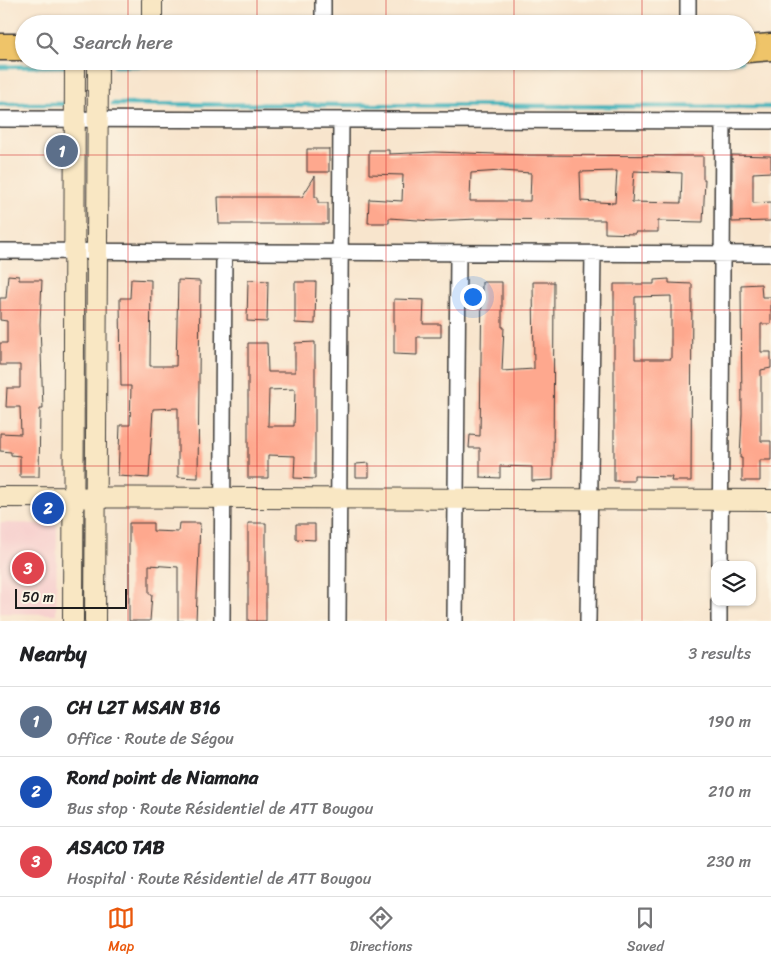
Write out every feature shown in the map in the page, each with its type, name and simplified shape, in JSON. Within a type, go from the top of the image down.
[{"type":"highway","points":[[0,47],[15,47]]},
{"type":"highway","points":[[756,48],[771,47]]},
{"type":"street","points":[[152,0],[152,15]]},
{"type":"street","points":[[323,0],[323,15]]},
{"type":"street","points":[[688,0],[688,15]]},
{"type":"street","points":[[73,621],[75,70]]},
{"type":"street","points":[[96,621],[98,70]]},
{"type":"street","points":[[0,119],[771,121]]},
{"type":"street","points":[[338,621],[341,120]]},
{"type":"street","points":[[720,561],[723,121]]},
{"type":"street","points":[[0,251],[771,254]]},
{"type":"street","points":[[222,621],[224,252]]},
{"type":"street","points":[[455,621],[458,253]]},
{"type":"street","points":[[588,621],[592,253]]},
{"type":"street","points":[[0,497],[771,500]]},
{"type":"street","points":[[719,606],[719,621]]},
{"type":"shaded area","points":[[0,523],[57,524],[56,614],[0,613]]},
{"type":"building","points":[[307,149],[329,149],[329,172],[307,172]]},
{"type":"building","points":[[369,150],[389,150],[389,154],[434,152],[528,155],[703,156],[703,179],[705,179],[703,222],[658,221],[658,232],[635,232],[635,234],[605,233],[605,220],[478,219],[432,221],[389,218],[389,223],[368,223],[369,199],[402,201],[403,175],[369,174]],"holes":[[[501,171],[531,173],[530,201],[470,201],[471,173]],[[617,171],[615,203],[581,201],[580,172]],[[634,171],[682,173],[681,203],[632,202]]]},
{"type":"building","points":[[732,155],[771,156],[771,172],[753,173],[753,203],[771,202],[771,221],[732,222]]},
{"type":"building","points":[[315,176],[315,197],[318,197],[318,203],[328,203],[328,224],[219,224],[218,197],[302,197]]},
{"type":"building","points":[[8,275],[19,276],[19,280],[42,280],[40,324],[43,409],[40,409],[39,477],[20,477],[20,456],[11,455],[11,452],[0,451],[0,433],[21,434],[20,407],[6,407],[7,388],[20,388],[20,365],[0,365],[0,343],[7,343],[7,321],[0,320],[0,298],[6,298]]},
{"type":"building","points":[[131,279],[151,280],[150,366],[176,366],[178,280],[200,281],[198,478],[178,477],[178,408],[153,409],[149,478],[118,476],[120,425],[130,425],[131,386],[121,386],[120,298],[130,298]]},
{"type":"building","points":[[669,279],[669,283],[692,284],[691,481],[671,481],[672,477],[634,476],[634,481],[614,481],[614,284],[654,284],[654,280]],"holes":[[[671,296],[671,359],[635,359],[635,297]]]},
{"type":"building","points":[[248,280],[268,281],[267,322],[247,321]]},
{"type":"building","points":[[295,282],[316,282],[315,324],[295,323]]},
{"type":"building","points":[[482,282],[502,282],[502,327],[504,327],[502,371],[534,369],[533,282],[554,282],[553,480],[532,481],[532,467],[500,466],[500,478],[480,477],[480,448],[469,448],[470,435],[480,436]]},
{"type":"building","points":[[761,284],[762,297],[771,297],[771,324],[761,324],[761,352],[771,352],[771,368],[761,370],[761,441],[771,441],[771,460],[760,460],[760,481],[742,481],[742,458],[740,458],[742,414],[741,285]]},
{"type":"building","points":[[394,299],[424,300],[423,324],[441,324],[441,337],[417,337],[417,355],[394,354]]},
{"type":"building","points":[[315,342],[315,479],[294,478],[295,456],[268,455],[268,478],[248,478],[248,343],[267,343],[268,372],[295,372],[295,343]],"holes":[[[295,389],[294,426],[268,426],[269,390]]]},
{"type":"building","points":[[369,463],[369,477],[356,477],[356,464]]},
{"type":"building","points":[[129,523],[153,523],[153,531],[178,532],[179,523],[200,523],[196,621],[178,621],[178,567],[149,565],[149,594],[152,594],[150,621],[129,621]]},
{"type":"building","points":[[248,523],[266,523],[266,621],[248,621]]},
{"type":"building","points":[[296,524],[315,524],[315,540],[296,539]]},
{"type":"waterway","points":[[0,67],[15,67]]},
{"type":"waterway","points":[[0,104],[67,104]]},
{"type":"waterway","points":[[113,104],[771,107]]},
{"type":"place","name":"CH L2T MSAN B16","points":[[62,151]]},
{"type":"place","name":"Rond point de Niamana","points":[[48,508]]},
{"type":"place","name":"ASACO TAB","points":[[28,568]]}]
